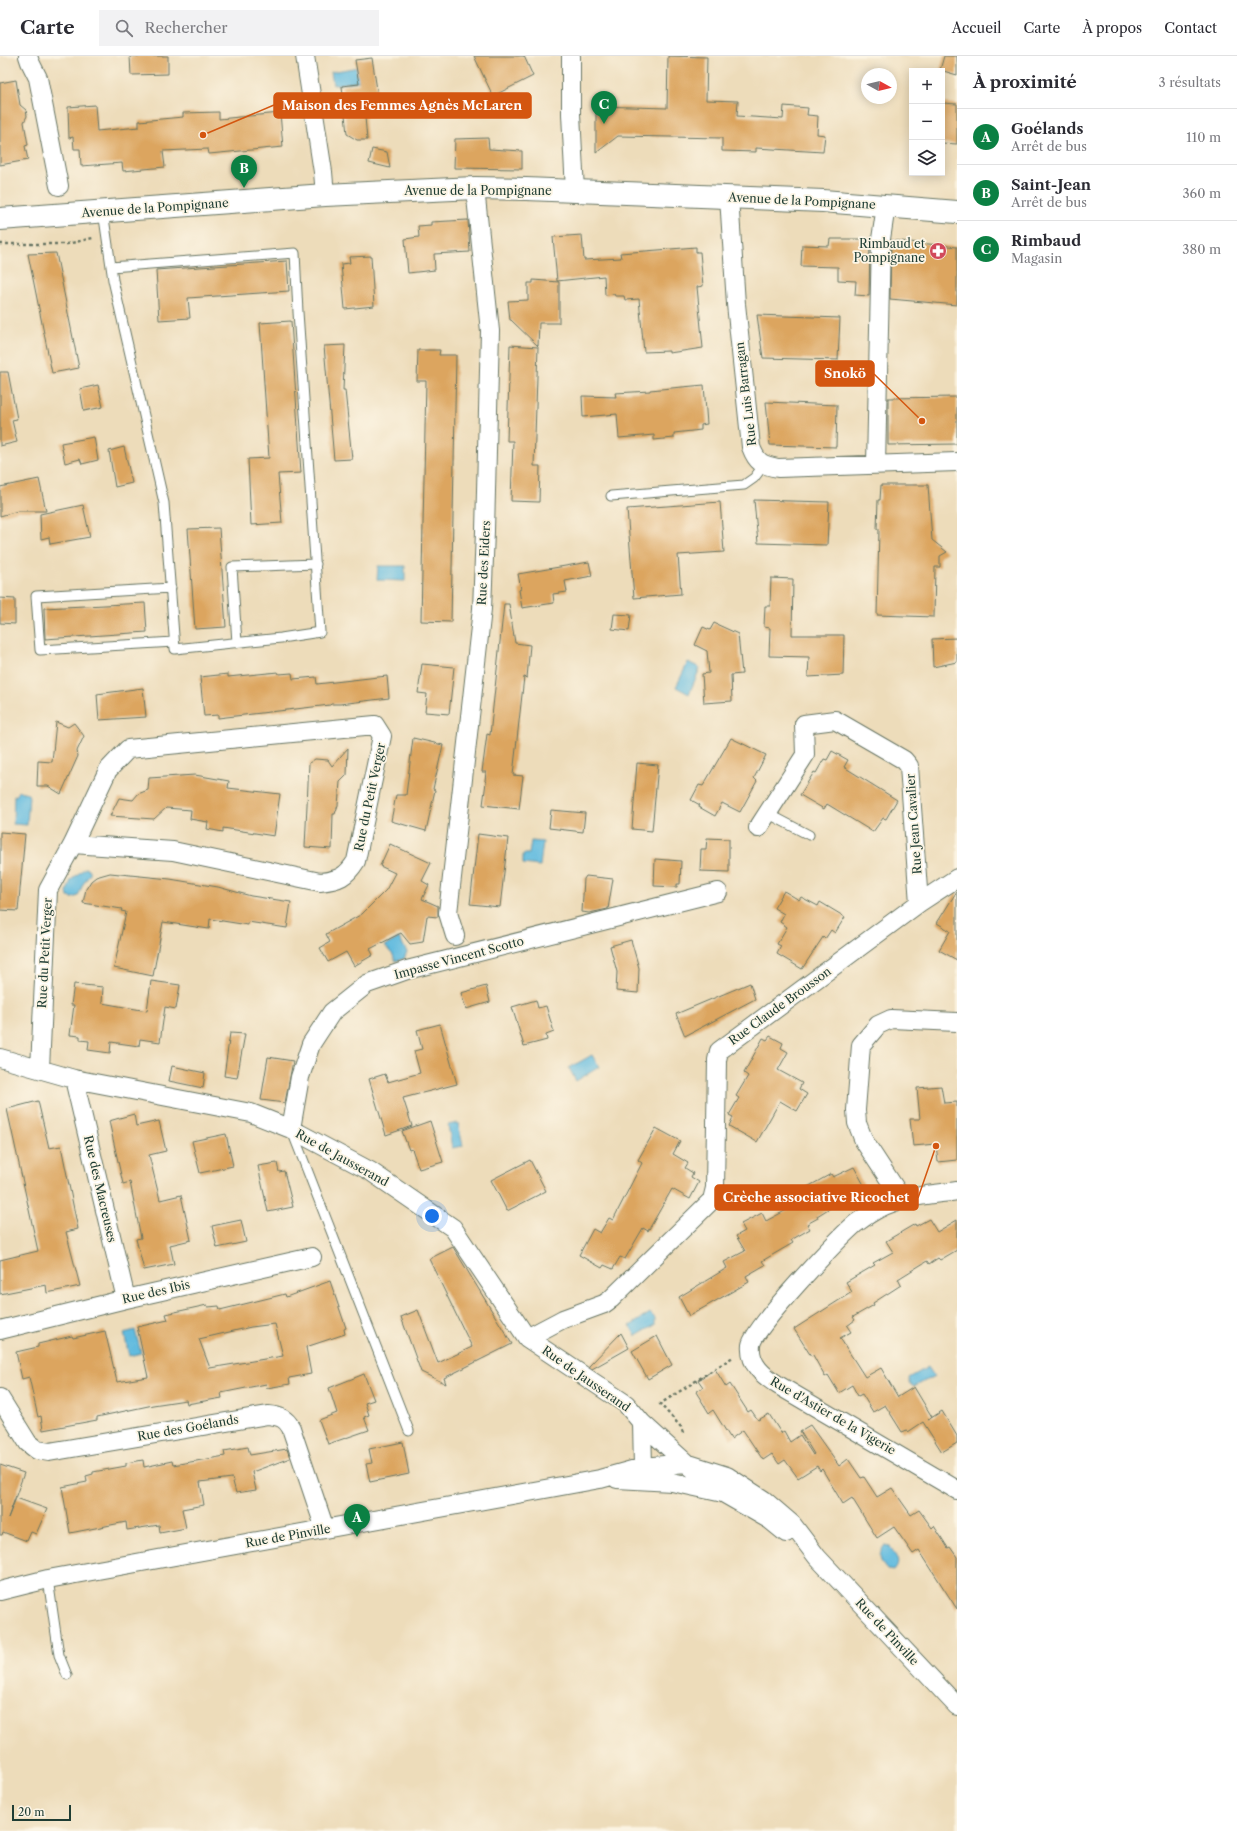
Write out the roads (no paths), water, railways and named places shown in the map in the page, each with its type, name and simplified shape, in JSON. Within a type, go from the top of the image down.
[{"type":"main road","name":"Avenue de la Pompignane","points":[[0,219],[324,195],[475,188],[823,201],[957,212]]},
{"type":"street","points":[[28,56],[38,78],[59,186]]},
{"type":"street","points":[[305,56],[323,172],[324,195]]},
{"type":"street","points":[[570,56],[575,191]]},
{"type":"street","name":"Rue des Eiders","points":[[455,936],[448,913],[482,609],[485,531],[490,332],[475,188]]},
{"type":"street","name":"Rue Luis Barragan","points":[[728,197],[736,304],[751,447],[755,457],[764,465]]},
{"type":"street","points":[[876,464],[881,239],[886,206]]},
{"type":"street","points":[[764,465],[778,468],[957,462]]},
{"type":"street","name":"Rue Jean Cavalier","points":[[758,828],[805,755],[804,724],[835,720],[904,760],[909,766],[919,904]]},
{"type":"street","name":"Rue du Petit Verger","points":[[40,1069],[48,890],[73,844],[108,770],[128,749],[375,725],[382,736],[356,861],[349,873],[334,881],[320,882],[173,851],[73,844]]},
{"type":"street","name":"Rue Claude Brousson","points":[[527,1338],[563,1319],[604,1304],[611,1299],[712,1200],[715,1188],[716,1060],[719,1051],[919,904],[957,878]]},
{"type":"street","name":"Impasse Vincent Scotto","points":[[291,1130],[300,1077],[311,1044],[332,1012],[367,984],[408,970],[718,892]]},
{"type":"street","points":[[902,1199],[864,1141],[857,1124],[856,1110],[860,1045],[878,1025],[891,1019],[957,1022]]},
{"type":"street","name":"Rue de Jausserand","points":[[0,1058],[74,1079],[251,1113],[291,1130],[370,1172],[453,1228],[527,1338],[626,1404],[642,1423],[686,1463],[723,1493]]},
{"type":"street","name":"Rue des Macreuses","points":[[74,1079],[126,1299]]},
{"type":"street","name":"Rue d'Astier de la Vigerie","points":[[957,1191],[902,1199],[878,1209],[856,1224],[831,1248],[758,1330],[752,1341],[752,1358],[761,1372],[778,1386],[957,1490]]},
{"type":"street","name":"Rue des Ibis","points":[[0,1330],[126,1299],[312,1257]]},
{"type":"street","name":"Rue des Goélands","points":[[0,1398],[28,1443],[37,1450],[49,1452],[268,1415],[278,1416],[287,1420],[291,1428],[325,1529]]},
{"type":"street","points":[[642,1423],[642,1467]]},
{"type":"street","name":"Rue de Pinville","points":[[0,1590],[48,1578],[600,1479],[642,1467],[686,1463],[728,1476],[764,1500],[792,1524],[817,1558],[957,1706]]},
{"type":"street","name":"Rue de Pinville","points":[[600,1479],[672,1482],[723,1493],[770,1520],[817,1558]]},
{"type":"lane","points":[[103,211],[111,267],[164,503],[172,588],[175,649],[281,638],[320,632],[295,253],[111,267]]},
{"type":"lane","points":[[611,496],[744,485],[754,478],[764,465]]},
{"type":"lane","points":[[237,642],[232,567],[316,564]]},
{"type":"lane","points":[[172,588],[36,596],[40,650],[174,642]]},
{"type":"lane","points":[[767,813],[809,835]]},
{"type":"lane","points":[[291,1130],[409,1432]]},
{"type":"lane","points":[[48,1578],[59,1655],[67,1675]]},
{"type":"water","points":[[364,66],[366,80],[333,85],[331,72]]},
{"type":"water","points":[[378,566],[405,566],[405,581],[377,580]]},
{"type":"water","points":[[688,662],[700,668],[689,694],[676,687]]},
{"type":"water","points":[[19,791],[29,795],[27,825],[13,824],[14,795],[16,796]]},
{"type":"water","points":[[531,841],[543,842],[540,866],[523,864],[523,854],[529,854]]},
{"type":"water","points":[[85,868],[90,870],[90,874],[83,884],[78,896],[73,898],[68,897],[67,892],[71,880]]},
{"type":"water","points":[[399,938],[407,952],[404,959],[395,961],[393,955],[385,946]]},
{"type":"water","points":[[592,1055],[599,1067],[576,1081],[569,1068]]},
{"type":"water","points":[[458,1123],[463,1146],[452,1148],[448,1125]]},
{"type":"water","points":[[650,1313],[655,1318],[655,1325],[636,1336],[630,1326]]},
{"type":"water","points":[[135,1330],[141,1353],[129,1356],[124,1333]]},
{"type":"water","points":[[928,1367],[934,1376],[914,1387],[910,1384],[909,1378]]},
{"type":"water","points":[[885,1545],[891,1548],[897,1560],[898,1564],[894,1571],[887,1570],[881,1561],[880,1555]]},
{"type":"place","name":"Rimbaud","points":[[604,124]]},
{"type":"place","name":"Maison des Femmes Agnès McLaren","points":[[203,135]]},
{"type":"place","name":"Saint-Jean","points":[[244,188]]},
{"type":"place","name":"Rimbaud et Pompignane","points":[[938,251]]},
{"type":"place","name":"Snokö","points":[[922,421]]},
{"type":"place","name":"Crèche associative Ricochet","points":[[936,1146]]},
{"type":"place","name":"Goélands","points":[[357,1537]]}]
